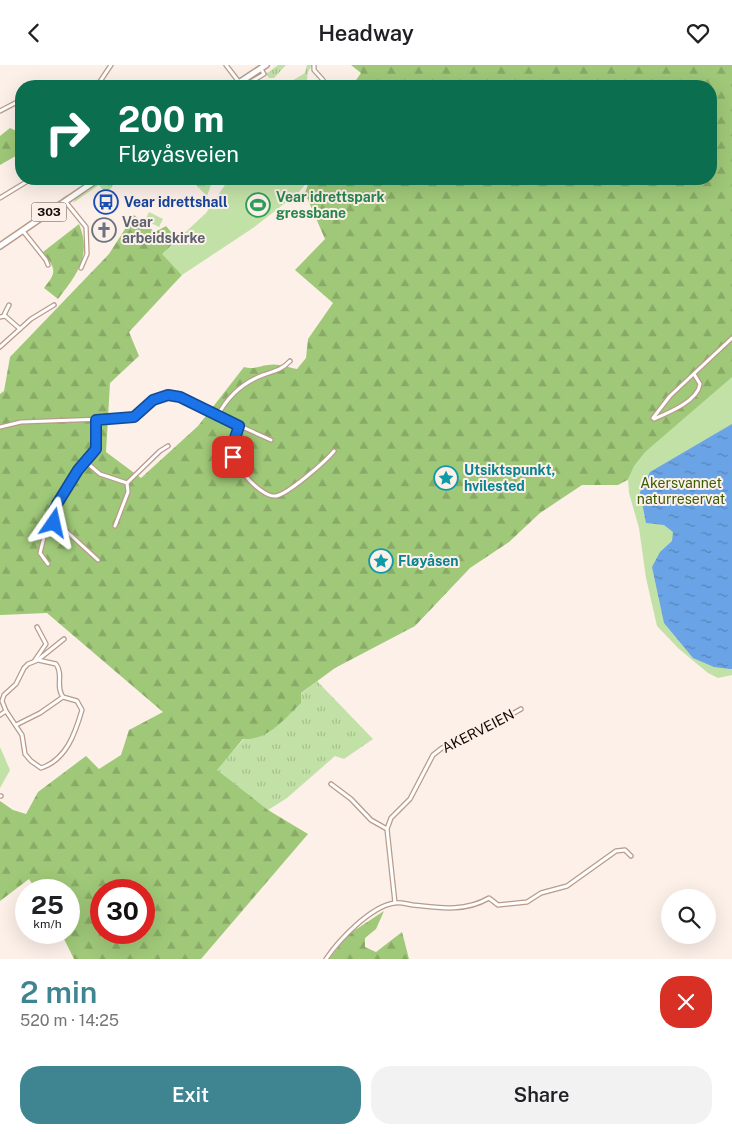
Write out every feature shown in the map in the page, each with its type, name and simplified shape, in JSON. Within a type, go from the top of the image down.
[{"type":"main road","points":[[246,80],[266,65]]},
{"type":"main road","name":"303","points":[[0,246],[89,185]]},
{"type":"street","points":[[101,80],[111,65]]},
{"type":"street","points":[[226,65],[236,80]]},
{"type":"street","points":[[314,65],[314,69],[323,80]]},
{"type":"street","points":[[0,111],[15,103]]},
{"type":"street","points":[[0,198],[21,185]]},
{"type":"street","points":[[65,201],[86,227],[87,254],[82,268]]},
{"type":"street","points":[[22,230],[46,259],[48,265]]},
{"type":"street","points":[[5,316],[4,313],[9,305]]},
{"type":"street","points":[[0,347],[31,319],[54,305]]},
{"type":"street","points":[[5,316],[20,329]]},
{"type":"street","points":[[0,317],[5,316]]},
{"type":"street","points":[[694,374],[700,384],[698,390],[679,409],[654,419],[670,395],[732,337]]},
{"type":"street","points":[[217,417],[226,401],[236,390],[256,378],[279,370],[290,361]]},
{"type":"street","points":[[0,427],[21,422],[134,417],[161,396],[175,395],[217,417],[270,440]]},
{"type":"street","points":[[48,564],[40,553],[49,521],[57,504],[97,445],[96,420]]},
{"type":"street","points":[[239,426],[232,447],[234,461],[243,474],[270,495],[277,496],[284,492],[316,469],[334,451]]},
{"type":"street","points":[[127,483],[160,451],[168,446]]},
{"type":"street","points":[[86,462],[100,474],[127,483]]},
{"type":"street","points":[[115,526],[128,492],[127,483]]},
{"type":"street","points":[[49,521],[63,529],[98,560]]},
{"type":"street","points":[[36,660],[46,644],[37,627]]},
{"type":"street","points":[[36,660],[52,662],[57,666],[60,673],[59,691],[62,697],[77,701],[82,710],[67,748],[46,766],[38,768],[28,759],[22,735],[2,703],[4,695],[16,684],[24,668],[64,639]]},
{"type":"street","points":[[16,725],[40,713],[62,697]]},
{"type":"street","name":"AKERVEIEN","points":[[387,829],[391,818],[410,799],[433,755],[442,748],[493,725],[521,709]]},
{"type":"street","points":[[0,715],[6,711]]},
{"type":"street","points":[[331,784],[351,799],[371,821],[387,829],[395,903]]},
{"type":"street","points":[[326,959],[348,931],[385,906],[395,903],[454,909],[473,906],[489,898],[498,905],[522,903],[540,893],[550,892],[576,881],[616,851],[624,850],[632,856]]},
{"type":"green space","points":[[278,65],[286,65],[274,78],[269,78],[266,74]]},
{"type":"green space","points":[[307,65],[312,65],[308,72],[307,80],[293,80],[305,73]]},
{"type":"green space","points":[[351,65],[732,65],[732,385],[648,469],[618,485],[582,485],[540,513],[509,542],[470,568],[415,626],[335,668],[301,693],[301,703],[282,722],[260,736],[252,739],[243,739],[217,770],[268,810],[308,834],[201,959],[74,959],[66,944],[80,944],[80,879],[15,879],[15,890],[0,901],[0,801],[13,810],[26,814],[38,792],[86,756],[99,769],[121,755],[129,730],[163,712],[47,613],[0,615],[0,394],[4,391],[10,357],[109,254],[134,215],[155,232],[166,226],[177,239],[163,254],[182,275],[129,332],[139,356],[110,383],[106,452],[141,478],[198,426],[244,367],[282,365],[297,369],[306,358],[308,339],[333,303],[295,270],[325,239],[305,193],[308,185],[717,185],[717,80],[356,80],[361,73]]},
{"type":"green space","points":[[10,128],[15,130],[15,156],[0,165],[0,136]]},
{"type":"green space","points":[[93,185],[99,185],[73,203],[77,196]]},
{"type":"green space","points":[[99,185],[113,185],[108,193],[104,192]]},
{"type":"green space","points":[[196,185],[211,185],[207,196]]},
{"type":"green space","points":[[225,185],[305,185],[298,193],[253,228],[182,275],[162,254],[206,213]]},
{"type":"green space","points":[[67,195],[68,197],[1,241],[2,240]]},
{"type":"green space","points":[[149,212],[163,219],[159,227],[145,220]]},
{"type":"green space","points":[[79,224],[83,235],[83,255],[76,273],[58,299],[44,288],[53,274],[53,270],[43,252]]},
{"type":"green space","name":"Akersvannet naturreservat","points":[[732,377],[732,675],[718,678],[708,673],[678,648],[657,626],[646,578],[639,528],[629,493],[628,479],[634,466],[645,452]]},
{"type":"green space","points":[[317,681],[373,739],[344,759],[335,756],[287,798],[268,810],[216,770],[244,739]]},
{"type":"green space","points":[[0,747],[10,770],[0,788]]},
{"type":"green space","points":[[384,911],[376,929],[365,938],[365,947],[376,952],[402,932],[409,959],[329,959],[349,934]]},
{"type":"water","name":"Akersvannet naturreservat","points":[[732,424],[732,669],[730,669],[714,667],[693,658],[664,623],[652,567],[660,552],[672,541],[673,532],[664,525],[646,523],[640,492],[650,472]]},
{"type":"place","name":"Vear idrettshall","points":[[106,202]]},
{"type":"place","name":"Vear idrettspark gressbane","points":[[258,205]]},
{"type":"place","name":"Vear arbeidskirke","points":[[104,230]]},
{"type":"place","name":"Utsiktspunkt, hvilested","points":[[446,478]]},
{"type":"place","name":"Fløyåsen","points":[[381,561]]},
{"type":"route","points":[[54,523],[49,521],[57,504],[80,467],[96,449],[98,436],[96,420],[130,419],[143,411],[157,397],[175,395],[225,421],[239,426],[232,447],[233,457]]}]
